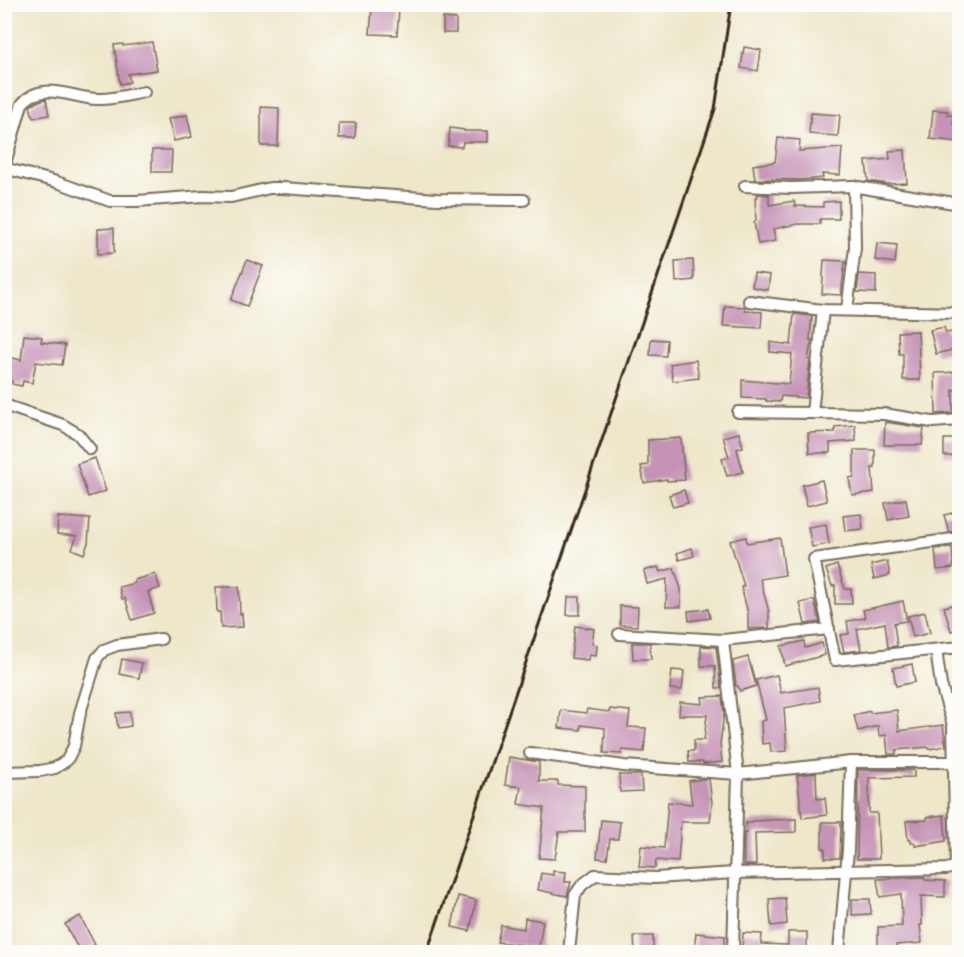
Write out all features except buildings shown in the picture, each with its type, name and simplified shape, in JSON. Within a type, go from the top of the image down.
[{"type":"street","points":[[144,93],[98,99],[54,91],[29,96],[22,104],[4,168],[57,182],[110,201],[203,196],[231,197],[276,188],[437,199],[524,200]]},
{"type":"street","points":[[745,186],[791,188],[854,186],[960,204]]},
{"type":"street","points":[[848,310],[855,248],[854,186]]},
{"type":"street","points":[[749,301],[823,310],[960,313]]},
{"type":"street","points":[[812,413],[823,310]]},
{"type":"street","points":[[4,405],[63,425],[78,434],[90,449]]},
{"type":"street","points":[[738,412],[884,414],[932,422],[960,420]]},
{"type":"street","points":[[960,538],[814,559],[835,660],[960,646]]},
{"type":"street","points":[[619,634],[723,640],[829,629]]},
{"type":"street","points":[[4,772],[40,771],[55,768],[67,760],[74,746],[80,712],[97,658],[104,650],[117,645],[161,639]]},
{"type":"street","points":[[723,640],[738,774],[733,952]]},
{"type":"street","points":[[569,952],[575,895],[582,885],[595,875],[655,878],[734,873],[946,869],[958,866],[953,725],[941,685],[936,650]]},
{"type":"street","points":[[530,753],[624,766],[738,774],[851,762],[956,766]]},
{"type":"street","points":[[839,952],[844,871],[848,850],[851,762]]},
{"type":"railway","points":[[427,952],[715,109],[731,4]]}]
